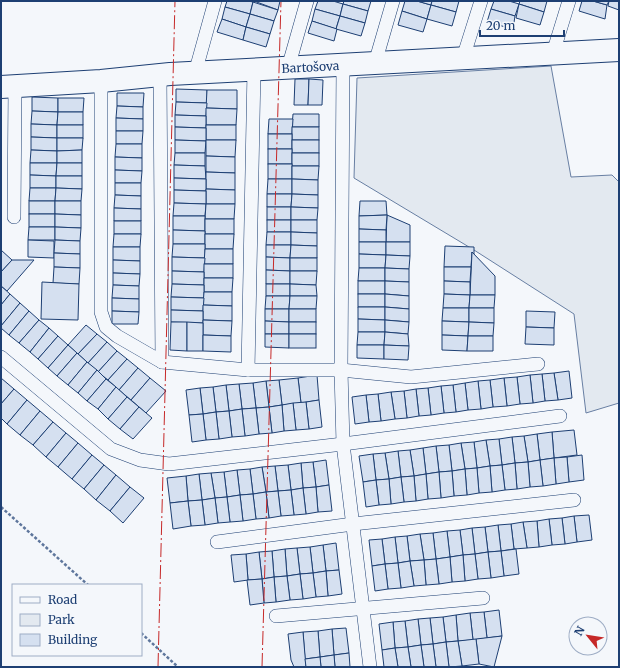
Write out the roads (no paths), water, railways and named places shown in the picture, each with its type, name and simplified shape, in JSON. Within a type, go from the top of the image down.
[{"type":"street","name":"Bartošova","points":[[8,86],[101,81],[160,75],[619,50]]},
{"type":"lane","points":[[195,73],[215,1]]},
{"type":"lane","points":[[288,68],[307,1]]},
{"type":"lane","points":[[375,63],[393,1]]},
{"type":"lane","points":[[463,58],[480,1]]},
{"type":"lane","points":[[553,53],[569,1]]},
{"type":"lane","points":[[343,65],[341,370],[343,444],[370,667]]},
{"type":"lane","points":[[248,370],[254,70]]},
{"type":"lane","points":[[160,75],[162,362]]},
{"type":"lane","points":[[101,81],[101,312],[106,327],[117,336],[162,362],[248,370],[341,370],[411,377],[538,364]]},
{"type":"lane","points":[[8,86],[14,217]]},
{"type":"lane","points":[[1,357],[111,449],[140,460],[169,464],[343,444],[560,416]]},
{"type":"lane","points":[[217,542],[353,524],[574,500]]},
{"type":"lane","points":[[276,616],[482,598]]}]
